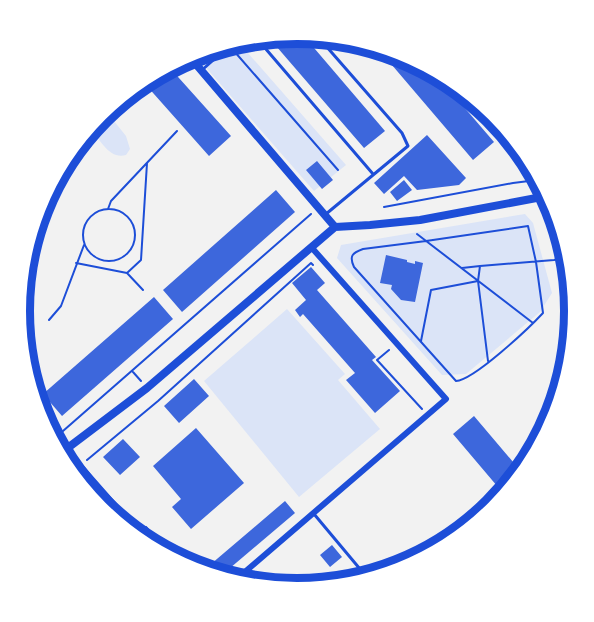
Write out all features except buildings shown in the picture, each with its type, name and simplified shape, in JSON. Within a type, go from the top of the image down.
[{"type":"street","points":[[196,64],[335,227]]},
{"type":"street","points":[[68,448],[147,388],[335,227],[420,220],[538,198]]},
{"type":"street","points":[[244,573],[446,399],[312,248]]},
{"type":"street","points":[[82,469],[112,504]]},
{"type":"lane","points":[[263,46],[374,174]]},
{"type":"lane","points":[[324,215],[408,146],[402,133],[326,46]]},
{"type":"lane","points":[[202,70],[219,56]]},
{"type":"lane","points":[[313,513],[361,570]]},
{"type":"path","points":[[233,52],[338,170]]},
{"type":"path","points":[[108,209],[111,201],[177,131]]},
{"type":"path","points":[[127,273],[141,260],[147,163]]},
{"type":"path","points":[[384,207],[530,181]]},
{"type":"path","points":[[63,432],[318,207]]},
{"type":"path","points":[[108,209],[122,212],[132,222],[135,235],[132,248],[123,258],[110,261],[97,258],[92,255],[84,243],[86,224],[95,213],[108,209]]},
{"type":"path","points":[[528,226],[536,262],[543,313],[488,362],[462,381],[456,381],[354,267],[351,260],[352,255],[363,249],[528,226]]},
{"type":"path","points":[[417,234],[533,323]]},
{"type":"path","points":[[49,320],[61,306],[84,243]]},
{"type":"path","points":[[461,268],[559,259]]},
{"type":"path","points":[[76,263],[127,273],[143,290]]},
{"type":"path","points":[[87,460],[158,401],[311,263],[318,271]]},
{"type":"path","points":[[480,266],[478,281],[488,362]]},
{"type":"path","points":[[421,342],[431,290],[478,281]]},
{"type":"path","points":[[389,350],[377,360],[428,416]]},
{"type":"shaded area","points":[[245,49],[346,165],[314,191],[201,62]]},
{"type":"shaded area","points":[[112,118],[126,136],[130,149],[126,155],[115,155],[96,135]]},
{"type":"shaded area","points":[[525,214],[533,223],[552,293],[540,312],[466,374],[442,375],[337,258],[341,245]]},
{"type":"shaded area","points":[[287,309],[345,374],[338,380],[380,429],[299,497],[204,381]]}]
